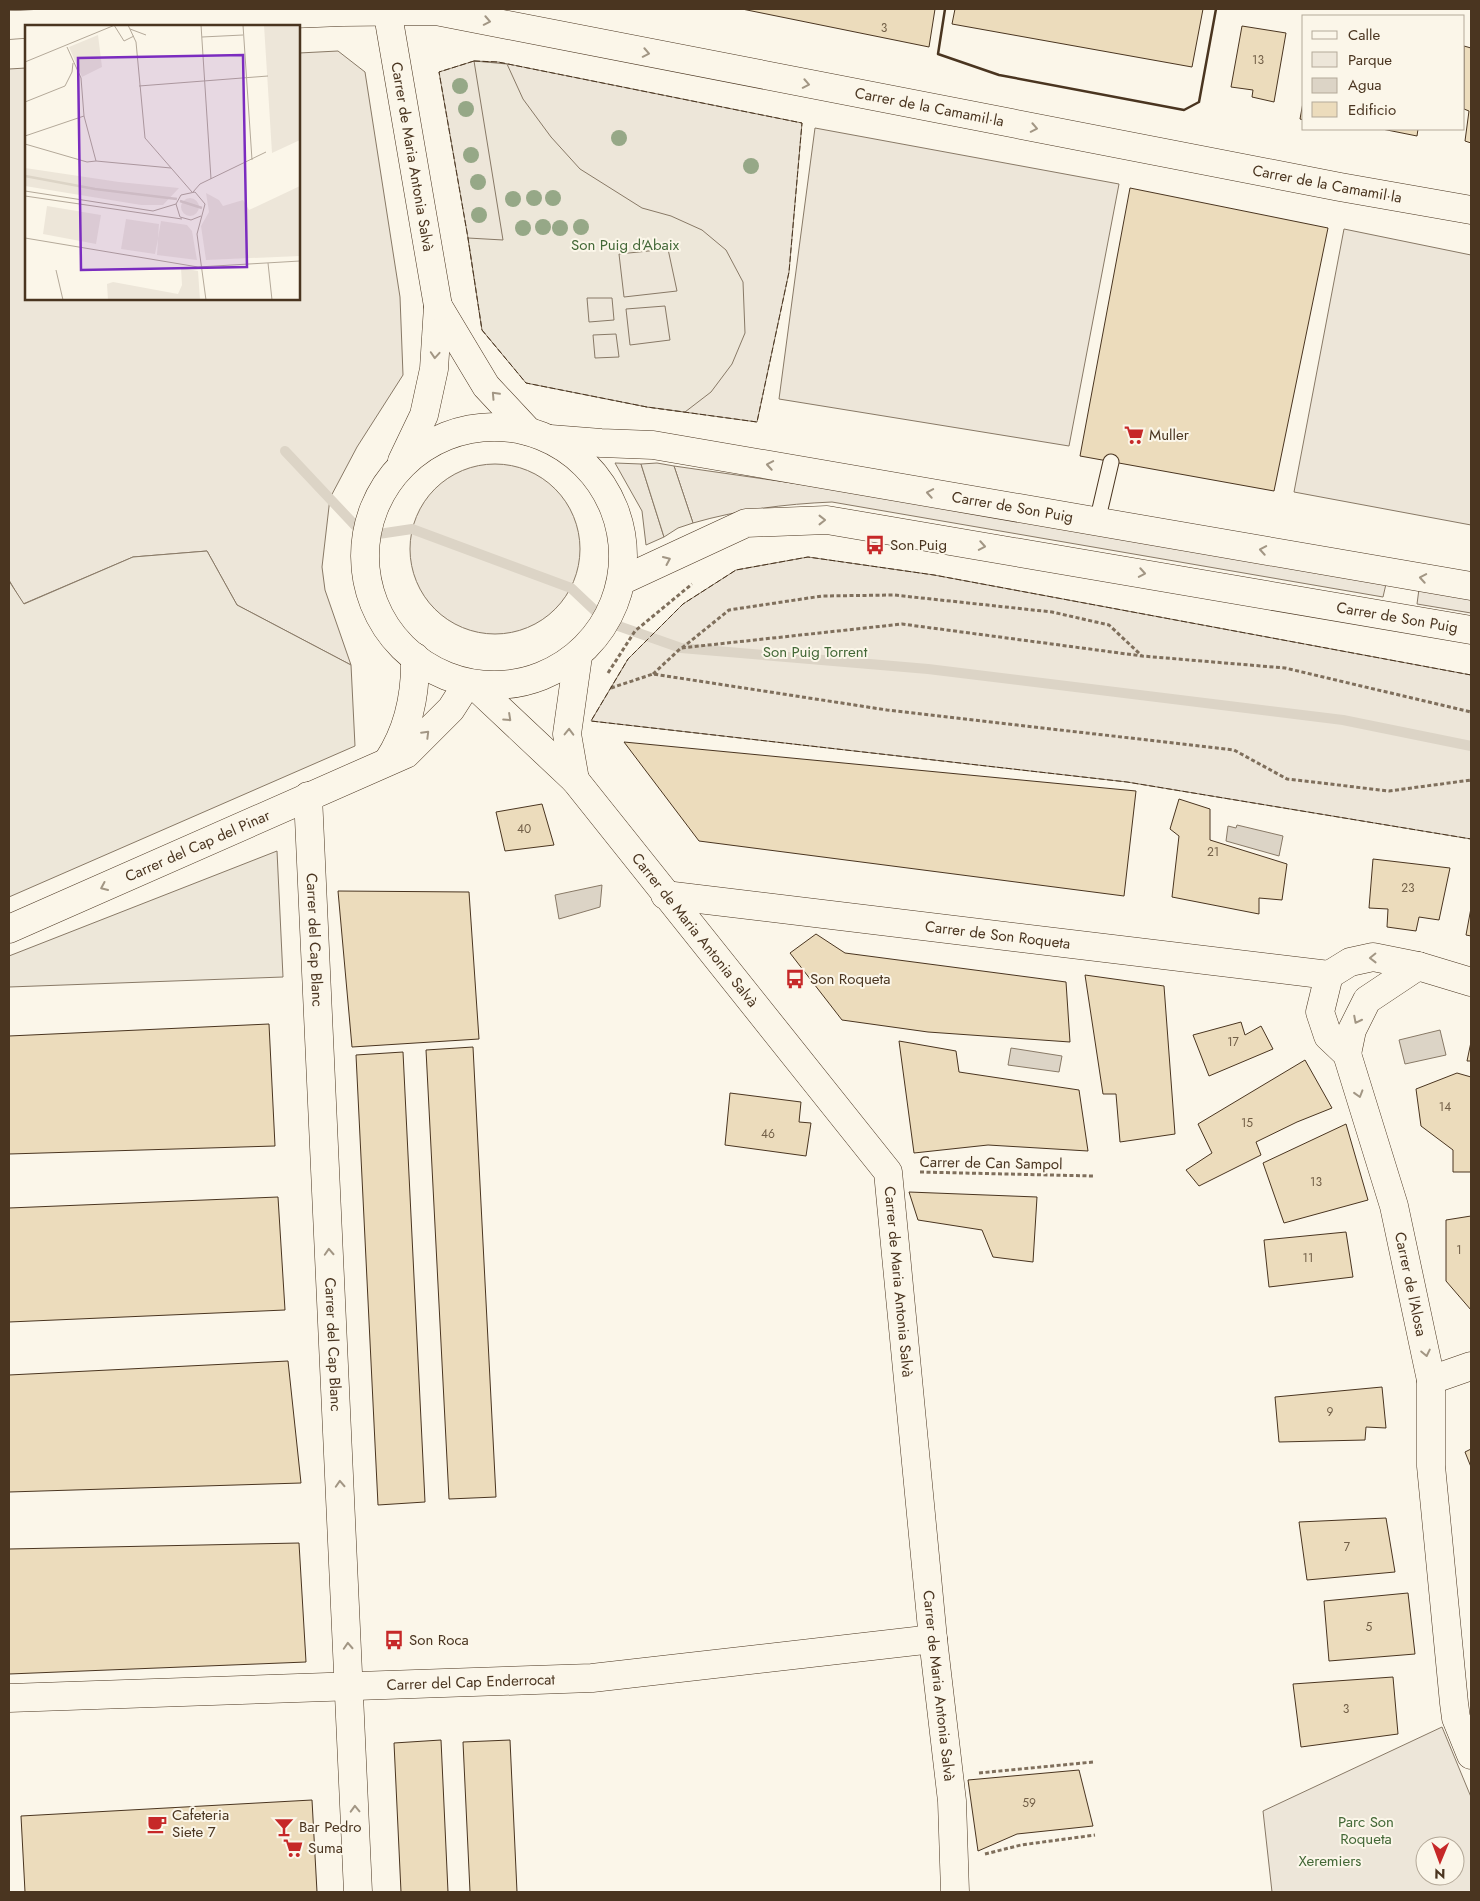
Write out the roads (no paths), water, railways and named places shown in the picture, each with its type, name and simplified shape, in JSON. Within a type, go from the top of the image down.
[{"type":"street","name":"Carrer de la Camamil·la","points":[[9,25],[387,10],[436,11],[1340,187],[1471,210]]},
{"type":"street","name":"Carrer de Maria Antonia Salvà","points":[[387,10],[438,306],[434,369],[424,415],[399,467]]},
{"type":"street","name":"Carrer de Maria Antonia Salvà","points":[[438,306],[486,386],[539,435]]},
{"type":"street","name":"Carrer de Son Puig","points":[[399,467],[429,443],[461,431],[495,426],[539,435],[601,444],[653,445],[1471,586]]},
{"type":"street","points":[[399,467],[377,499],[365,536],[366,575],[377,612],[399,645],[429,669],[470,684],[510,685],[546,676],[578,656],[607,622],[623,580],[624,537],[611,497],[586,463],[539,435]]},
{"type":"street","name":"Carrer de Son Puig","points":[[623,580],[746,523],[827,520],[1471,630]]},
{"type":"street","name":"Carrer de Maria Antonia Salvà","points":[[575,780],[567,734],[578,656]]},
{"type":"street","points":[[387,762],[397,746],[410,713],[416,683],[414,657]]},
{"type":"street","name":"Carrer de Maria Antonia Salvà","points":[[470,684],[575,780],[888,1172],[933,1639],[952,1801],[955,1892]]},
{"type":"street","name":"Carrer del Cap del Pinar","points":[[9,929],[406,754],[451,708],[470,684]]},
{"type":"street","name":"Carrer del Cap Blanc","points":[[308,796],[358,1892]]},
{"type":"street","name":"Carrer de Son Roqueta","points":[[665,895],[1330,975]]},
{"type":"street","points":[[1330,975],[1350,962],[1373,957],[1418,966],[1471,982]]},
{"type":"street","points":[[1347,1054],[1352,1030],[1367,1000],[1418,966]]},
{"type":"street","name":"Carrer de l'Alosa","points":[[1330,975],[1320,1012],[1328,1036],[1347,1054],[1394,1206],[1431,1380],[1431,1466],[1463,1708],[1456,1718],[1471,1755]]},
{"type":"street","points":[[1431,1380],[1471,1366]]},
{"type":"street","name":"Carrer del Cap Enderrocat","points":[[9,1698],[592,1678],[933,1639]]},
{"type":"lane","points":[[1097,522],[1111,462]]},
{"type":"water","points":[[1237,825],[1283,836],[1279,856],[1226,841],[1228,826],[1236,828]]},
{"type":"water","points":[[602,885],[600,907],[559,919],[555,895]]},
{"type":"water","points":[[1440,1030],[1446,1055],[1405,1064],[1399,1040]]},
{"type":"water","points":[[1011,1048],[1062,1056],[1059,1072],[1008,1065]]},
{"type":"waterway","points":[[285,451],[365,536],[412,529],[571,588],[607,622],[681,648],[928,669],[1343,720],[1471,746]]},
{"type":"place","name":"Muller","points":[[1134,435]]},
{"type":"place","name":"Son Puig","points":[[875,545]]},
{"type":"place","name":"Son Roqueta","points":[[795,979]]},
{"type":"place","name":"Son Roca","points":[[394,1640]]},
{"type":"place","name":"Cafeteria Siete 7","points":[[157,1824]]},
{"type":"place","name":"Bar Pedro","points":[[284,1827]]},
{"type":"place","name":"Suma","points":[[293,1848]]},
{"type":"park label","name":"Son Puig d'Abaix","points":[[625,245]]},
{"type":"park label","name":"Son Puig Torrent","points":[[815,652]]},
{"type":"park label","name":"Parc Son Roqueta","points":[[1366,1830]]},
{"type":"park label","name":"Xeremiers","points":[[1330,1861]]}]
